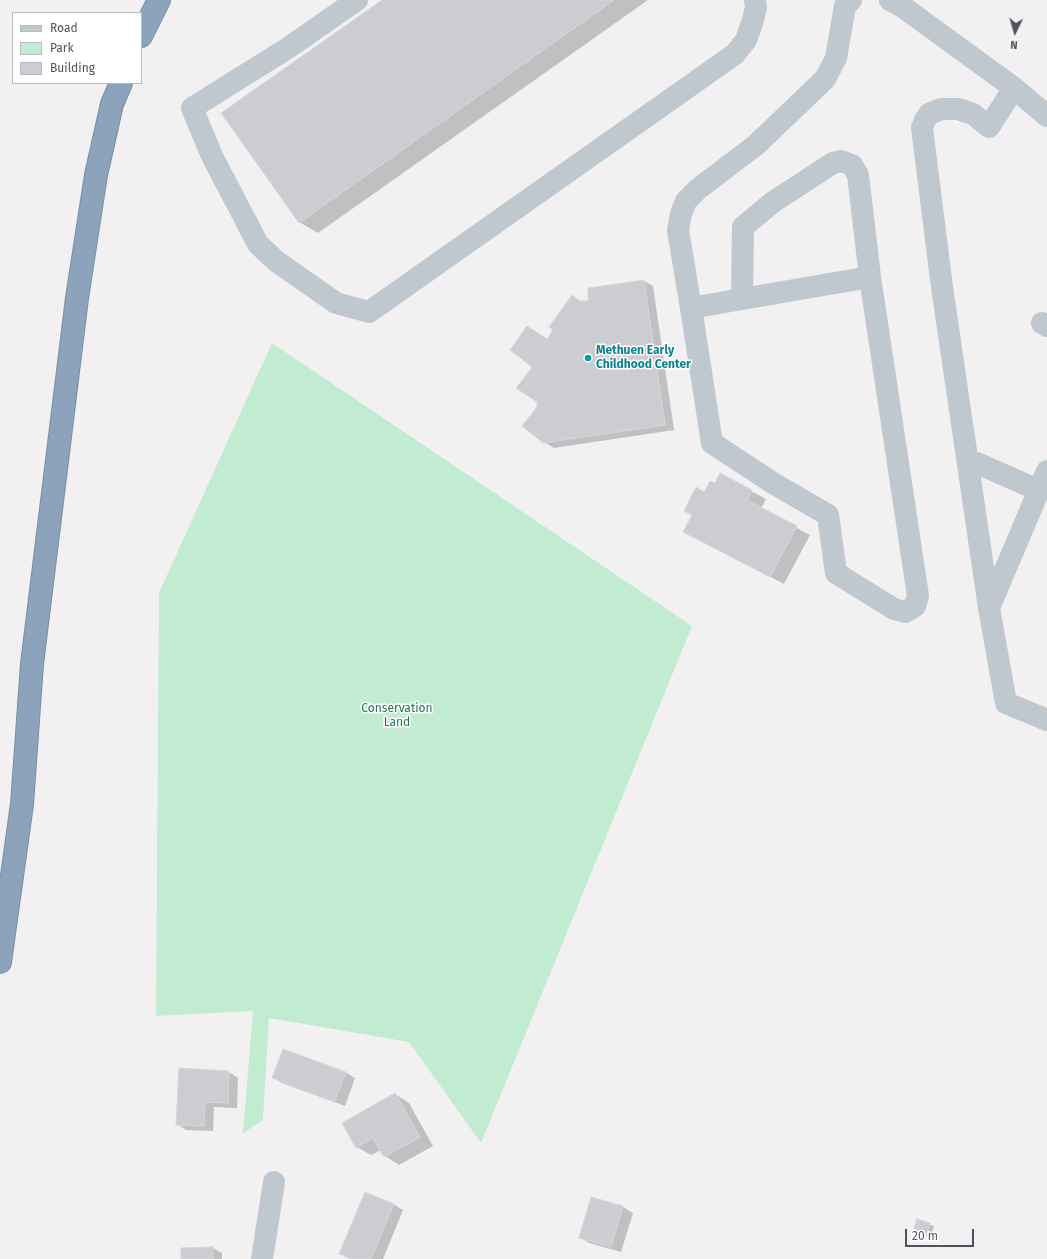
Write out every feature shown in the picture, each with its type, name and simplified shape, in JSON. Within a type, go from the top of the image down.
[{"type":"highway","points":[[142,34],[159,0]]},
{"type":"highway","points":[[0,962],[22,804],[32,664],[77,298],[96,175],[112,104],[120,84]]},
{"type":"street","points":[[357,0],[288,48],[192,108],[212,156],[258,244],[276,261],[336,303],[369,312],[735,54],[746,40],[756,8],[755,0]]},
{"type":"street","points":[[890,0],[902,7],[1014,88],[1047,116]]},
{"type":"street","points":[[742,300],[743,227],[773,202],[834,163],[841,161],[852,165],[858,175],[870,277],[918,596],[915,606],[905,612],[894,609],[836,573],[828,515],[773,483],[712,443],[678,230],[680,214],[686,201],[698,189],[756,145],[825,79],[836,58],[848,3]]},
{"type":"street","points":[[1014,88],[989,127],[973,114],[958,109],[941,109],[929,114],[922,128],[942,287],[989,608],[1006,703],[1047,720]]},
{"type":"street","points":[[691,308],[870,277]]},
{"type":"street","points":[[977,463],[1043,480],[989,608]]},
{"type":"street","points":[[262,1259],[274,1182]]},
{"type":"green space","name":"Conservation Land","points":[[272,343],[692,626],[481,1143],[409,1042],[269,1018],[263,1120],[243,1133],[253,1011],[156,1016],[159,593]]},
{"type":"building","points":[[382,0],[614,0],[299,223],[221,113]]},
{"type":"building","name":"Methuen Early Childhood Center","points":[[644,280],[665,425],[543,443],[522,426],[537,407],[537,402],[516,388],[531,369],[531,366],[510,350],[527,326],[547,339],[553,330],[549,327],[572,295],[580,301],[588,301],[588,288]]},
{"type":"building","points":[[720,473],[752,490],[747,500],[797,526],[770,577],[683,532],[692,515],[684,511],[696,487],[704,492],[710,481],[715,483]]},
{"type":"building","points":[[283,1049],[346,1072],[335,1101],[272,1078]]},
{"type":"building","points":[[179,1068],[229,1071],[228,1103],[205,1102],[204,1126],[176,1125]]},
{"type":"building","points":[[395,1093],[420,1137],[384,1157],[373,1138],[356,1148],[342,1123]]},
{"type":"building","points":[[365,1192],[394,1204],[371,1259],[352,1259],[339,1254]]},
{"type":"building","points":[[591,1197],[623,1206],[611,1247],[579,1238]]},
{"type":"building","points":[[917,1219],[930,1223],[927,1235],[913,1232]]},
{"type":"building","points":[[213,1247],[213,1259],[181,1259],[181,1248]]},
{"type":"place","name":"Methuen Early Childhood Center","points":[[588,358]]}]
